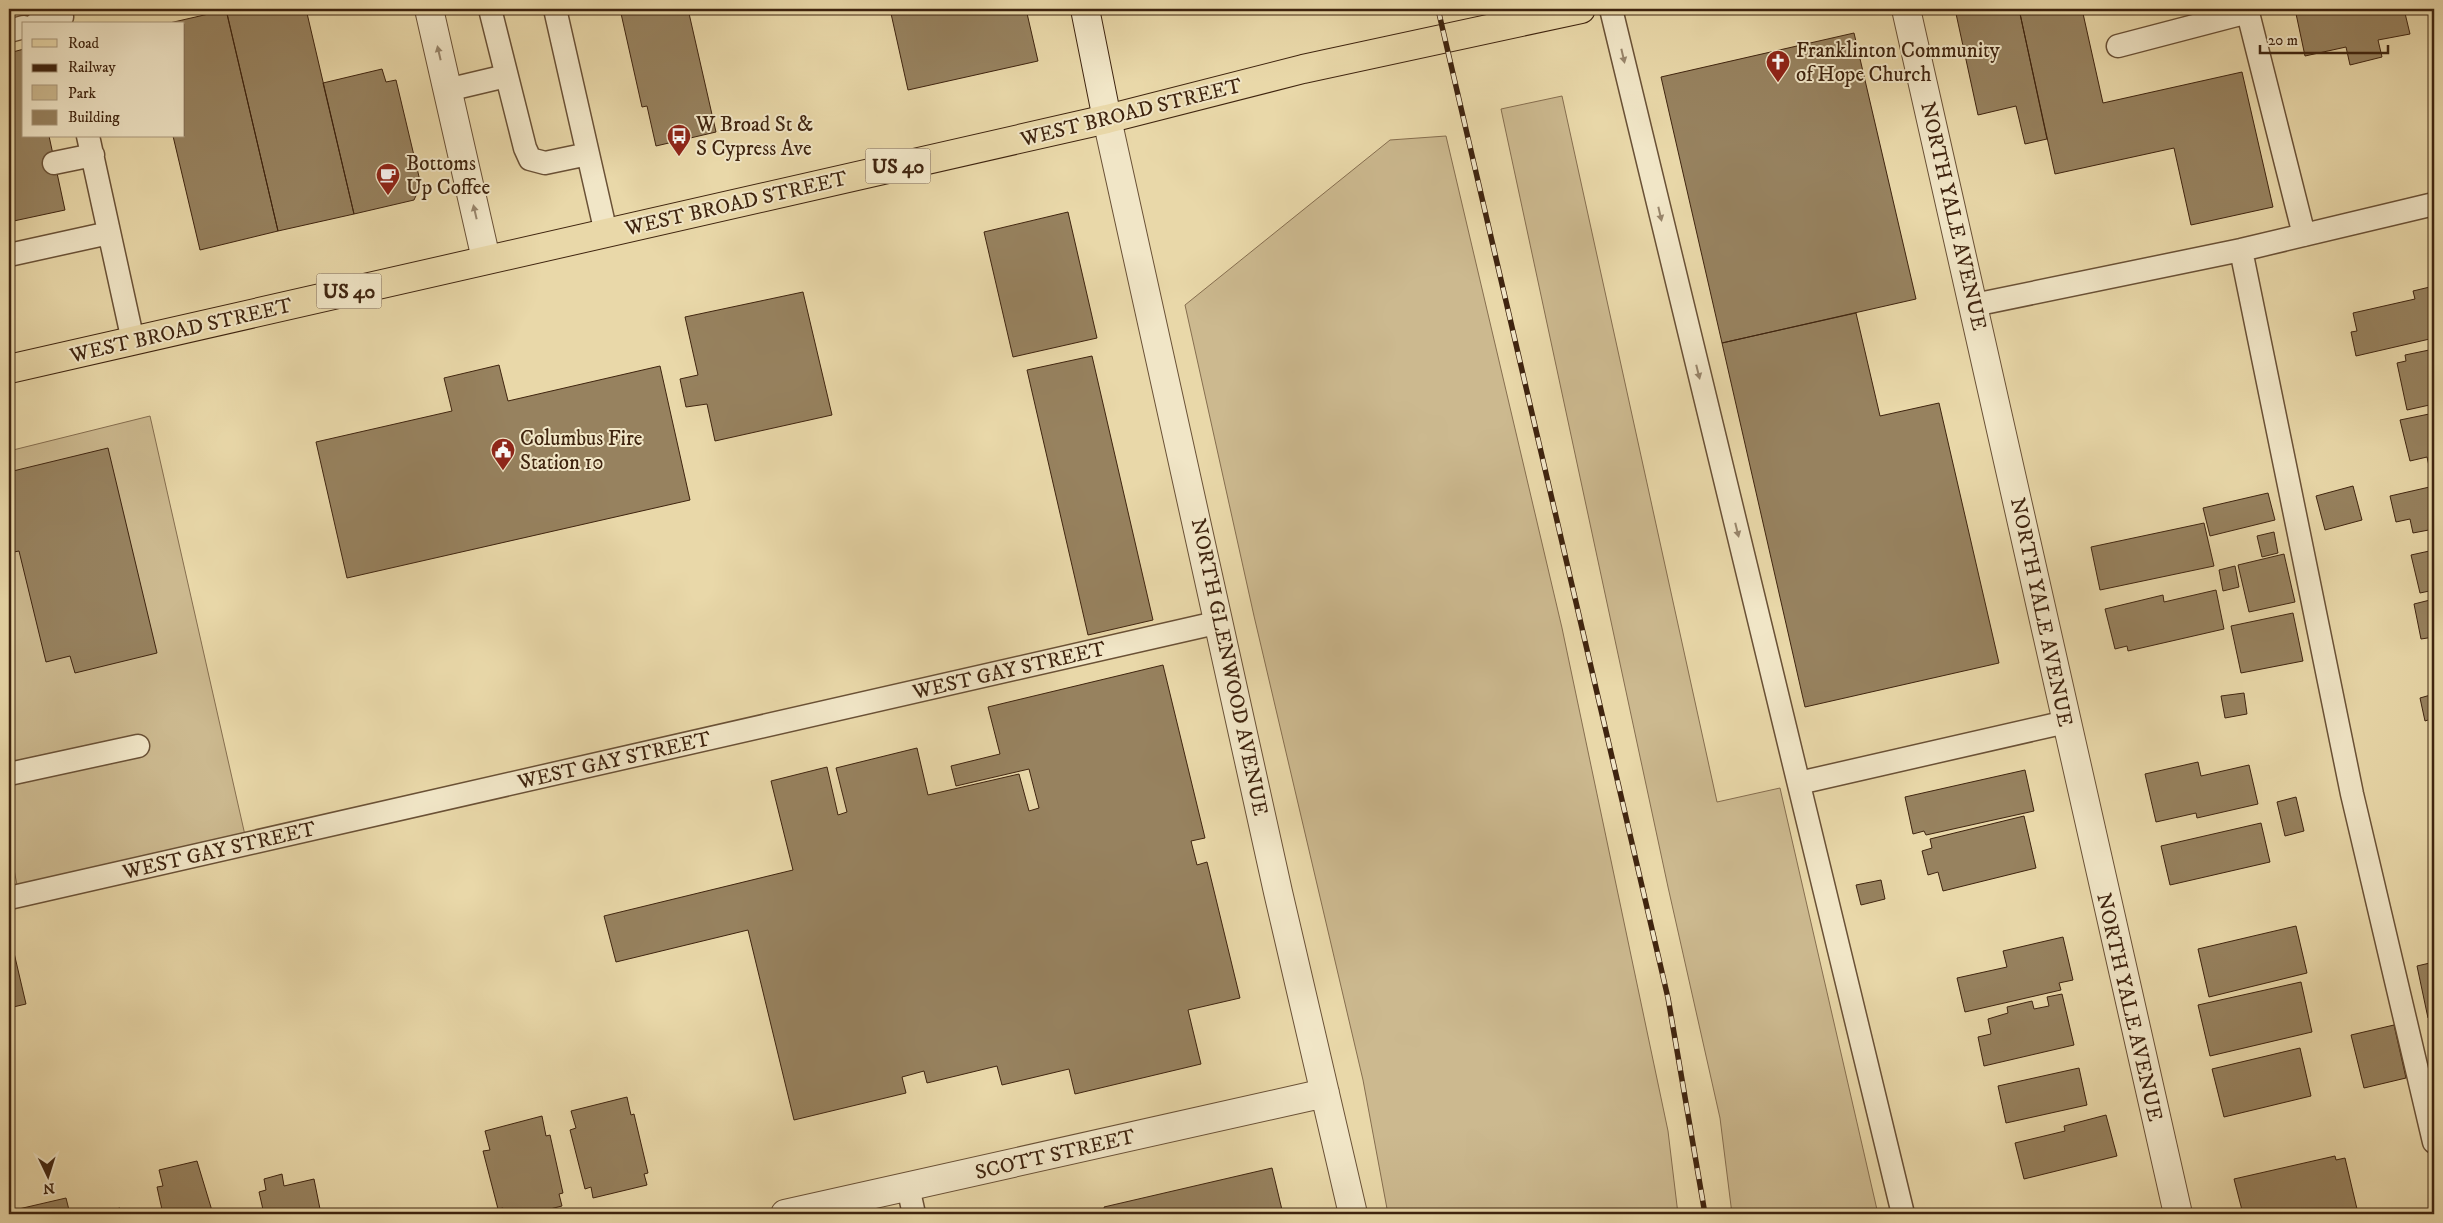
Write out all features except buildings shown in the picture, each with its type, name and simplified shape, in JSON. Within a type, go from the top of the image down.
[{"type":"main road","name":"WEST BROAD STREET","points":[[9,369],[1108,119],[1303,69],[1580,9]]},
{"type":"street","points":[[428,9],[486,259]]},
{"type":"street","name":"NORTH GLENWOOD AVENUE","points":[[1085,9],[1353,1214]]},
{"type":"street","name":"NORTH YALE AVENUE","points":[[1906,9],[2178,1214]]},
{"type":"street","name":"SCOTT STREET","points":[[785,1214],[1325,1093]]},
{"type":"lane","points":[[490,9],[524,148],[530,159],[545,163],[588,154]]},
{"type":"lane","points":[[555,9],[606,233]]},
{"type":"lane","points":[[1611,9],[1903,1214]]},
{"type":"lane","points":[[2118,46],[2248,11],[2304,235]]},
{"type":"lane","points":[[42,22],[62,16]]},
{"type":"lane","points":[[9,31],[22,28]]},
{"type":"lane","points":[[447,90],[506,76]]},
{"type":"lane","points":[[54,163],[90,146],[133,341]]},
{"type":"lane","points":[[1974,304],[2241,250],[2434,204]]},
{"type":"lane","points":[[9,255],[109,233]]},
{"type":"lane","points":[[2241,250],[2352,794],[2434,1142]]},
{"type":"lane","name":"WEST GAY STREET","points":[[9,898],[1220,622]]},
{"type":"lane","points":[[1799,783],[2066,722]]},
{"type":"lane","points":[[9,774],[138,746]]},
{"type":"lane","points":[[908,1186],[914,1214]]},
{"type":"green space","points":[[1562,96],[1717,802],[1780,788],[1878,1214],[1732,1214],[1720,1118],[1668,887],[1501,109]]},
{"type":"green space","points":[[1446,136],[1562,628],[1668,1131],[1678,1214],[1388,1214],[1363,1080],[1254,616],[1185,305],[1390,140]]},
{"type":"green space","points":[[150,416],[247,844],[19,895],[9,844],[9,451]]},
{"type":"railway","points":[[1438,9],[1668,998],[1705,1214]]},
{"type":"place","name":"Franklinton Community of Hope Church","points":[[1778,83]]},
{"type":"place","name":"W Broad St & S Cypress Ave","points":[[679,157]]},
{"type":"place","name":"Bottoms Up Coffee","points":[[388,196]]},
{"type":"place","name":"Columbus Fire Station 10","points":[[503,471]]}]
